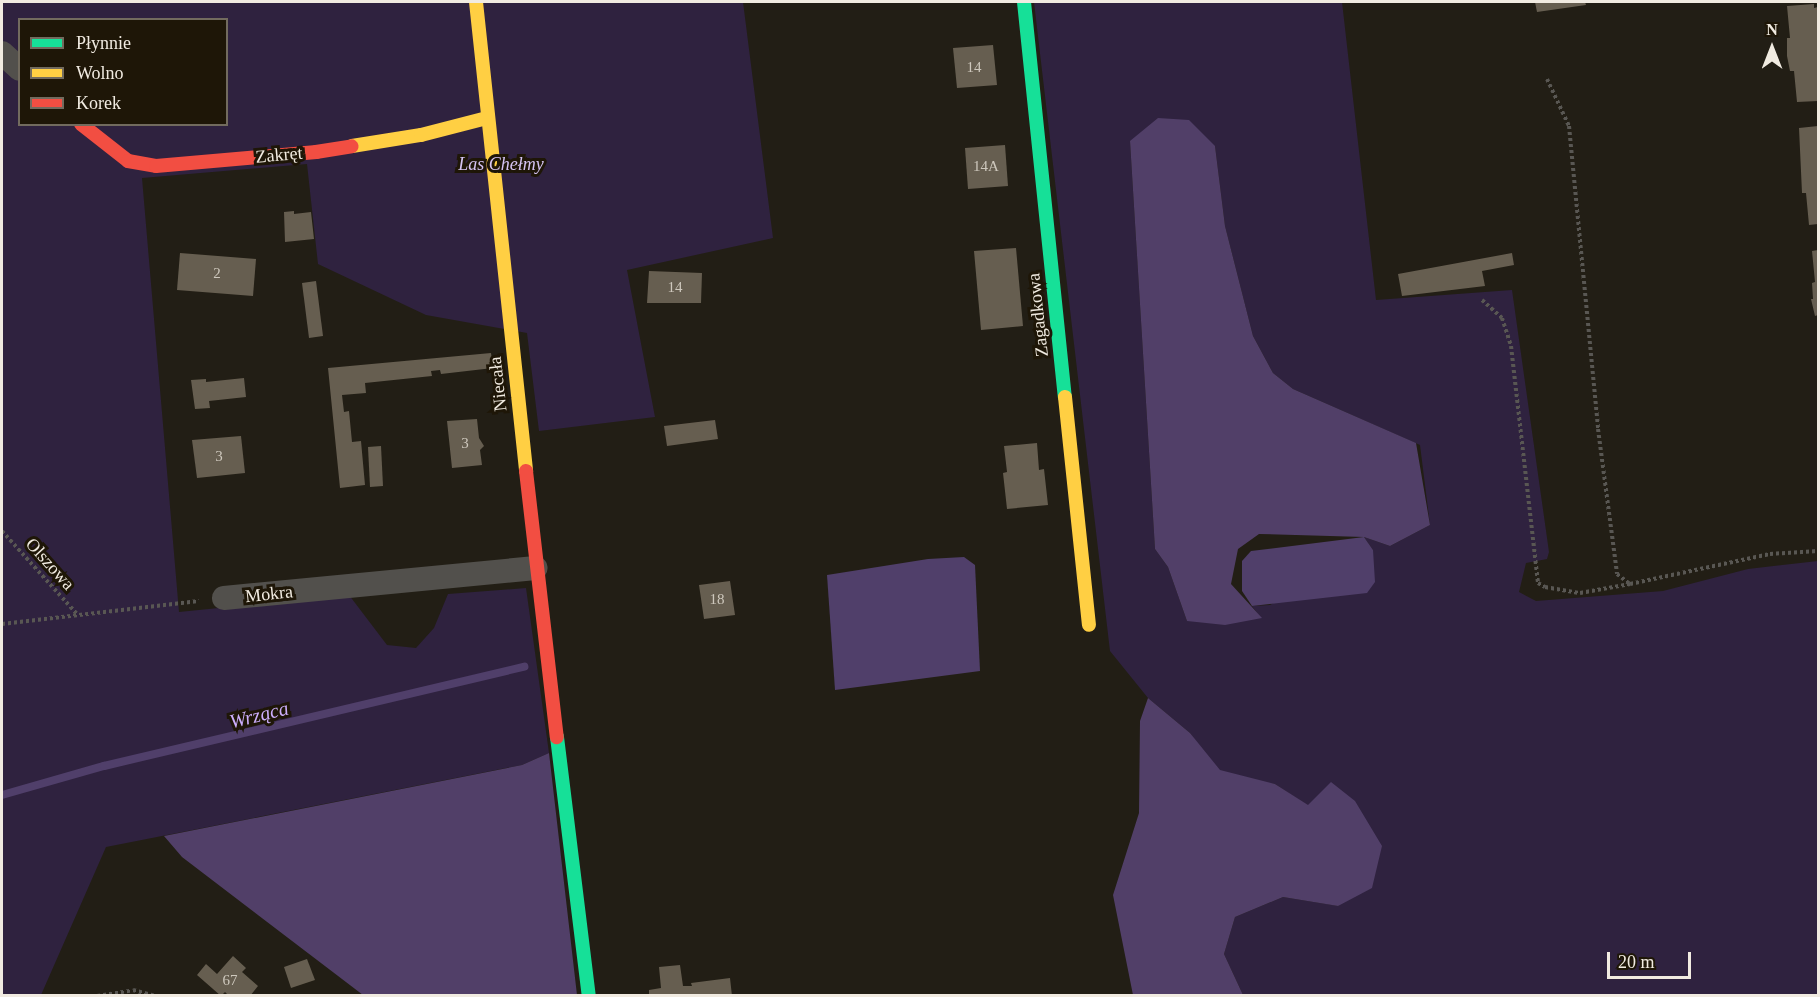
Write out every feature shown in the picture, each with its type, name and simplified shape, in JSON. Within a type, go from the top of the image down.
[{"type":"street","name":"Niecała","points":[[476,2],[536,568],[589,996]]},
{"type":"street","name":"Zagadkowa","points":[[1024,2],[1089,625]]},
{"type":"street","points":[[2,53],[18,67]]},
{"type":"street","name":"Zakręt","points":[[84,126],[128,161],[156,166],[316,152],[421,135],[487,118]]},
{"type":"street","name":"Mokra","points":[[224,598],[536,568]]},
{"type":"path","points":[[1547,79],[1569,126],[1598,429],[1615,563],[1617,574],[1630,584]]},
{"type":"path","points":[[1482,300],[1502,318],[1511,346],[1538,583],[1545,587],[1580,593],[1770,554],[1818,551]]},
{"type":"path","name":"Olszowa","points":[[2,531],[78,615]]},
{"type":"path","name":"Mokra","points":[[2,624],[224,598]]},
{"type":"path","points":[[97,996],[132,990],[156,996]]},
{"type":"green space","name":"Las Chełmy","points":[[2,2],[743,2],[773,238],[627,270],[655,417],[539,431],[527,333],[426,315],[318,264],[307,164],[142,178],[179,612],[349,595],[387,645],[416,648],[434,628],[448,594],[526,588],[549,753],[522,765],[106,847],[41,995],[2,996]]},
{"type":"green space","points":[[1034,2],[1342,2],[1376,300],[1512,290],[1549,552],[1547,559],[1526,563],[1519,592],[1536,601],[1663,591],[1748,569],[1818,561],[1818,995],[1243,995],[1224,954],[1235,917],[1283,897],[1339,906],[1308,806],[1275,784],[1219,776],[1190,733],[1148,698],[1110,651]],"holes":[[[1130,141],[1215,146],[1225,226],[1253,336],[1273,373],[1293,389],[1420,445],[1430,525],[1390,546],[1364,537],[1373,550],[1270,605],[1252,606],[1261,618],[1187,621],[1168,567],[1155,549]]]},
{"type":"shaded area","points":[[1158,118],[1189,120],[1215,146],[1225,226],[1253,336],[1273,373],[1293,389],[1416,443],[1430,525],[1390,546],[1364,537],[1259,534],[1238,549],[1231,584],[1262,618],[1225,625],[1187,621],[1168,567],[1155,549],[1130,141]]},
{"type":"shaded area","points":[[1364,537],[1373,550],[1375,582],[1367,593],[1252,606],[1242,591],[1242,561],[1251,551]]},
{"type":"shaded area","points":[[964,557],[975,565],[980,671],[835,690],[827,575],[928,559]]},
{"type":"shaded area","points":[[1148,698],[1190,733],[1220,770],[1275,784],[1308,805],[1331,782],[1355,801],[1382,846],[1372,888],[1338,906],[1283,897],[1235,917],[1224,954],[1243,995],[1133,995],[1113,895],[1139,813],[1140,721]]},
{"type":"shaded area","points":[[549,753],[577,995],[363,995],[182,857],[164,836],[522,765]]},
{"type":"building","points":[[1535,2],[1585,2],[1586,5],[1537,12]]},
{"type":"building","points":[[1814,4],[1814,8],[1818,7],[1818,101],[1797,102],[1794,71],[1790,71],[1787,56],[1787,38],[1790,38],[1787,6]]},
{"type":"building","points":[[993,45],[997,85],[957,88],[953,48]]},
{"type":"building","points":[[1818,126],[1818,224],[1809,225],[1806,193],[1802,193],[1799,128]]},
{"type":"building","points":[[1005,145],[1008,186],[968,189],[965,148]]},
{"type":"building","points":[[294,211],[294,214],[311,212],[314,239],[285,242],[284,212]]},
{"type":"building","points":[[1016,248],[1023,326],[981,330],[974,251]]},
{"type":"building","points":[[1818,250],[1818,315],[1815,316],[1811,299],[1813,299],[1812,283],[1815,282],[1812,251]]},
{"type":"building","points":[[180,253],[256,259],[253,296],[177,290]]},
{"type":"building","points":[[1512,253],[1514,265],[1482,271],[1485,286],[1402,296],[1398,274]]},
{"type":"building","points":[[649,271],[702,273],[701,303],[647,303]]},
{"type":"building","points":[[316,281],[323,336],[309,338],[302,283]]},
{"type":"building","points":[[491,353],[493,368],[441,374],[440,370],[431,371],[432,376],[365,383],[366,393],[342,395],[344,412],[349,411],[352,442],[361,441],[365,485],[340,488],[328,368]]},
{"type":"building","points":[[244,378],[246,397],[209,401],[210,408],[195,409],[191,380],[206,379],[206,382]]},
{"type":"building","points":[[477,419],[479,438],[484,446],[480,450],[482,465],[452,468],[447,421]]},
{"type":"building","points":[[715,420],[718,439],[667,446],[664,426]]},
{"type":"building","points":[[241,436],[245,473],[197,478],[192,440]]},
{"type":"building","points":[[1037,443],[1039,470],[1044,469],[1048,505],[1007,509],[1003,473],[1007,472],[1004,446]]},
{"type":"building","points":[[381,446],[383,486],[370,487],[368,447]]},
{"type":"building","points":[[730,581],[735,615],[704,619],[699,585]]},
{"type":"building","points":[[233,956],[246,968],[242,972],[258,986],[250,996],[229,996],[225,992],[221,996],[197,975],[206,964],[217,974]]},
{"type":"building","points":[[307,959],[315,980],[291,988],[284,967]]},
{"type":"building","points":[[680,965],[683,986],[730,978],[732,996],[649,996],[649,990],[661,988],[659,967]]},
{"type":"waterway","name":"Wrząca","points":[[2,795],[104,766],[524,667]]},
{"type":"traffic: fast","points":[[1024,2],[1065,397]]},
{"type":"traffic: fast","points":[[557,737],[589,996]]},
{"type":"traffic: slow","points":[[476,2],[526,471]]},
{"type":"traffic: slow","points":[[352,146],[421,135],[487,118]]},
{"type":"traffic: slow","points":[[1065,397],[1089,625]]},
{"type":"traffic: jam","points":[[84,126],[128,161],[156,166],[316,152],[352,146]]},
{"type":"traffic: jam","points":[[526,471],[557,737]]}]
